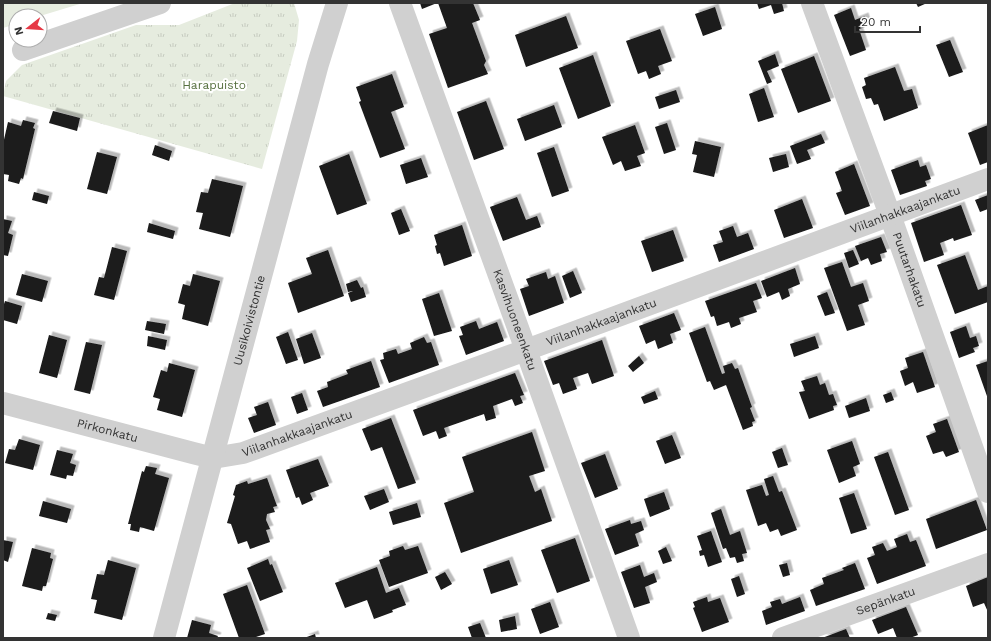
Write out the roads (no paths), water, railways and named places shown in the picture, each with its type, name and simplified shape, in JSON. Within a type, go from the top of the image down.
[{"type":"street","points":[[23,50],[160,3]]},
{"type":"street","name":"Uusikoivistontie","points":[[164,638],[318,64],[337,3]]},
{"type":"street","name":"Kasvihuoneenkatu","points":[[400,3],[629,638]]},
{"type":"street","name":"Puutarhakatu","points":[[812,3],[890,215],[988,492]]},
{"type":"street","name":"Viilanhakkaajankatu","points":[[213,458],[243,453],[988,179]]},
{"type":"street","name":"Pirkonkatu","points":[[3,403],[213,458]]},
{"type":"street","name":"Sepänkatu","points":[[783,638],[988,564]]},
{"type":"park label","name":"Harapuisto","points":[[214,85]]}]
